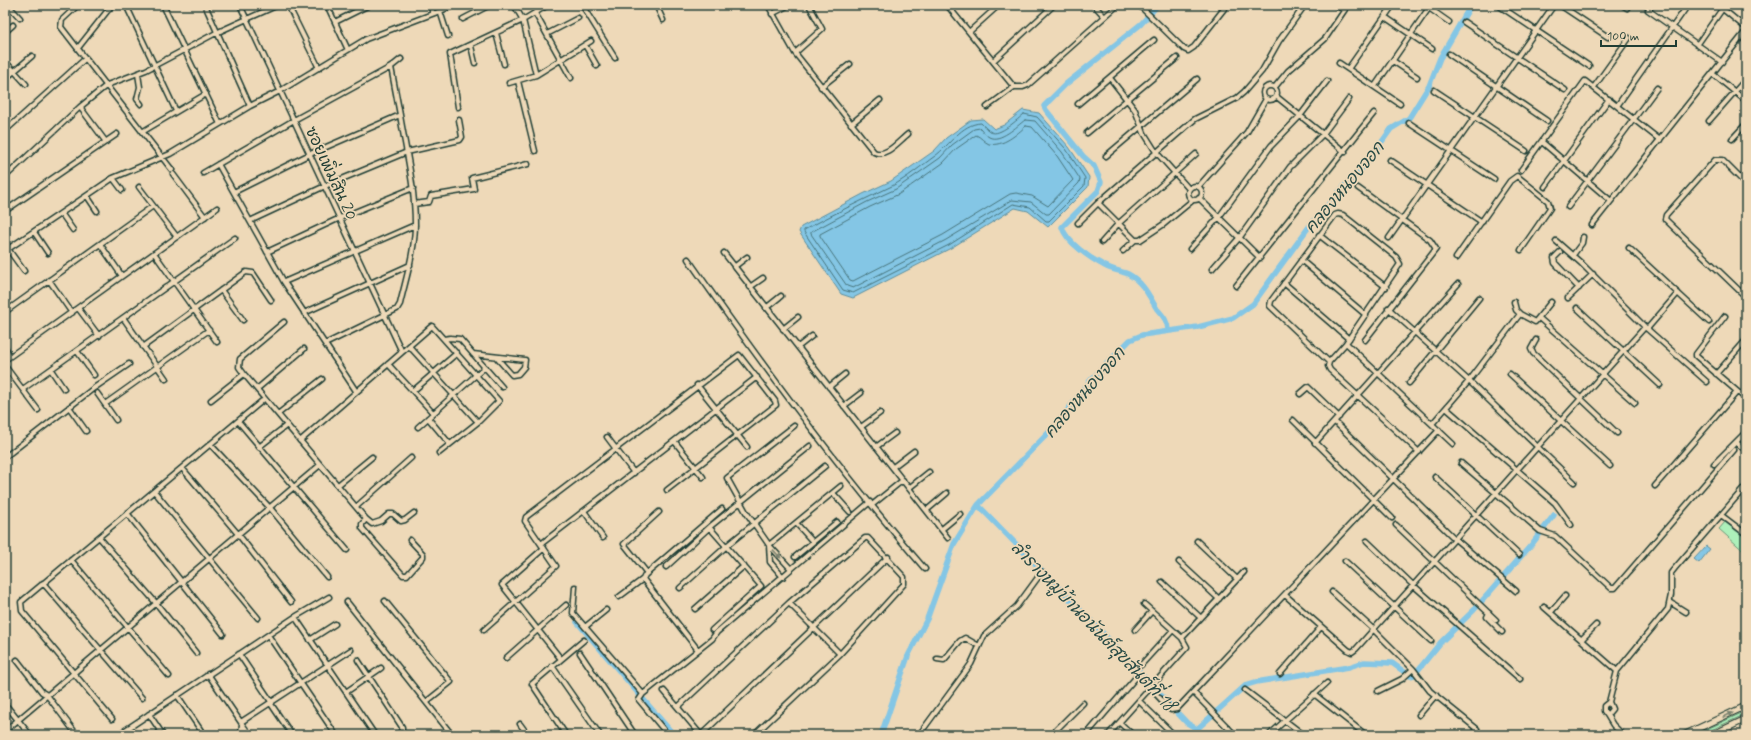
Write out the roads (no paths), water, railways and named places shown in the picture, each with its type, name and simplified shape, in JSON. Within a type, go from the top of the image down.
[{"type":"main road","points":[[1684,735],[1746,706]]},
{"type":"main road","points":[[1712,735],[1746,719]]},
{"type":"street","points":[[8,5],[20,18]]},
{"type":"street","points":[[78,5],[62,20],[60,24],[162,157],[205,217]]},
{"type":"street","points":[[78,48],[112,5]]},
{"type":"street","points":[[126,5],[176,111]]},
{"type":"street","points":[[163,5],[220,124]]},
{"type":"street","points":[[205,5],[216,33],[250,106]]},
{"type":"street","name":"ซอยเพิ่มสิน 20","points":[[240,5],[402,352]]},
{"type":"street","points":[[5,177],[80,107],[107,85],[138,74],[216,33],[278,5]]},
{"type":"street","points":[[288,5],[319,68]]},
{"type":"street","points":[[328,5],[348,50]]},
{"type":"street","points":[[335,22],[369,5]]},
{"type":"street","points":[[430,5],[433,13]]},
{"type":"street","points":[[24,271],[6,250],[113,178],[135,167],[162,157],[250,106],[280,91],[348,50],[383,32],[456,5]]},
{"type":"street","points":[[463,18],[490,5]]},
{"type":"street","points":[[514,5],[523,20],[536,75]]},
{"type":"street","points":[[458,107],[450,54],[471,46],[523,20],[548,5]]},
{"type":"street","points":[[582,5],[615,58]]},
{"type":"street","points":[[656,5],[663,20]]},
{"type":"street","points":[[768,5],[795,53],[866,143],[879,154],[884,153],[908,134]]},
{"type":"street","points":[[772,14],[789,5]]},
{"type":"street","points":[[795,53],[822,29],[809,5]]},
{"type":"street","points":[[947,5],[1014,87]]},
{"type":"street","points":[[969,32],[999,5]]},
{"type":"street","points":[[993,61],[1054,5]]},
{"type":"street","points":[[1094,5],[1104,16]]},
{"type":"street","points":[[987,107],[1014,87],[1024,87],[1028,85],[1118,5]]},
{"type":"street","points":[[1139,5],[1184,49],[1188,51],[1194,47],[1227,5]]},
{"type":"street","points":[[1078,223],[1098,203],[1195,119],[1237,98],[1244,92],[1262,71],[1279,41],[1304,5]]},
{"type":"street","points":[[1336,5],[1344,10]]},
{"type":"street","points":[[1275,87],[1288,71],[1324,38],[1348,5]]},
{"type":"street","points":[[1348,69],[1393,5]]},
{"type":"street","points":[[1498,5],[1589,66]]},
{"type":"street","points":[[1389,238],[1495,86],[1554,5]]},
{"type":"street","points":[[1560,5],[1608,37]]},
{"type":"street","points":[[1622,5],[1627,8]]},
{"type":"street","points":[[1652,5],[1648,10],[1722,62]]},
{"type":"street","points":[[1617,106],[1688,5]]},
{"type":"street","points":[[1592,225],[1713,74],[1746,29],[1724,7],[1718,5]]},
{"type":"street","points":[[1375,86],[1430,6],[1449,22]]},
{"type":"street","points":[[1697,44],[1724,7]]},
{"type":"street","points":[[440,11],[448,36]]},
{"type":"street","points":[[535,12],[571,78]]},
{"type":"street","points":[[1385,17],[1432,49]]},
{"type":"street","points":[[547,34],[578,18]]},
{"type":"street","points":[[1464,22],[1515,58],[1565,90]]},
{"type":"street","points":[[5,32],[13,25]]},
{"type":"street","points":[[496,33],[504,64]]},
{"type":"street","points":[[1594,87],[1629,38]]},
{"type":"street","points":[[1078,104],[1154,40]]},
{"type":"street","points":[[509,83],[536,75],[591,41]]},
{"type":"street","points":[[584,45],[597,66]]},
{"type":"street","points":[[471,46],[476,63]]},
{"type":"street","points":[[1449,54],[1547,121]]},
{"type":"street","points":[[5,79],[32,56]]},
{"type":"street","points":[[5,131],[86,58]]},
{"type":"street","points":[[1087,133],[1177,58]]},
{"type":"street","points":[[203,173],[294,120],[391,67],[402,59]]},
{"type":"street","points":[[5,61],[26,84]]},
{"type":"street","points":[[1393,61],[1417,77]]},
{"type":"street","points":[[1339,63],[1400,104]]},
{"type":"street","points":[[821,87],[850,64]]},
{"type":"street","points":[[325,344],[399,307],[410,265],[415,225],[413,188],[391,67]]},
{"type":"street","points":[[138,74],[140,87],[136,99],[141,104]]},
{"type":"street","points":[[1713,74],[1746,101]]},
{"type":"street","points":[[1110,78],[1138,114],[1141,126],[1156,152],[1189,189]]},
{"type":"street","points":[[1106,156],[1196,79]]},
{"type":"street","points":[[1709,121],[1746,79]]},
{"type":"street","points":[[518,81],[535,151]]},
{"type":"street","points":[[1190,249],[1219,217],[1271,146],[1300,116],[1327,81]]},
{"type":"street","points":[[1521,170],[1585,81],[1660,140]]},
{"type":"street","points":[[1275,87],[1268,86],[1265,88],[1263,94],[1266,99],[1270,101],[1277,98]]},
{"type":"street","points":[[1275,87],[1277,90],[1277,98]]},
{"type":"street","points":[[1568,207],[1657,88]]},
{"type":"street","points":[[1434,90],[1526,151]]},
{"type":"street","points":[[142,132],[206,94]]},
{"type":"street","points":[[1277,98],[1345,152]]},
{"type":"street","points":[[1198,187],[1247,132],[1266,99]]},
{"type":"street","points":[[1212,269],[1240,237],[1290,167],[1323,134],[1349,99]]},
{"type":"street","points":[[1545,187],[1608,99]]},
{"type":"street","points":[[851,124],[880,100]]},
{"type":"street","points":[[80,107],[106,142]]},
{"type":"street","points":[[1236,286],[1260,258],[1322,176],[1345,152],[1374,113]]},
{"type":"street","points":[[234,192],[310,154],[400,115]]},
{"type":"street","points":[[250,221],[325,186],[407,152],[460,140],[462,137],[459,120]]},
{"type":"street","points":[[1409,123],[1494,179]]},
{"type":"street","points":[[1732,139],[1746,124]]},
{"type":"street","points":[[5,211],[117,134]]},
{"type":"street","points":[[1542,142],[1611,201]]},
{"type":"street","points":[[1102,242],[1118,224],[1196,154]]},
{"type":"street","points":[[1390,160],[1482,222]]},
{"type":"street","points":[[1746,184],[1722,160],[1715,160],[1665,219],[1746,297]]},
{"type":"street","points":[[218,164],[284,282],[356,391]]},
{"type":"street","points":[[414,204],[428,202],[430,196],[474,189],[472,178],[528,164]]},
{"type":"street","points":[[1456,258],[1514,177],[1520,177],[1548,201],[1550,208],[1521,250]]},
{"type":"street","points":[[113,178],[122,190]]},
{"type":"street","points":[[1189,189],[1192,186],[1198,187]]},
{"type":"street","points":[[139,187],[177,237]]},
{"type":"street","points":[[1198,187],[1201,192],[1199,198]]},
{"type":"street","points":[[267,252],[340,218],[413,188]]},
{"type":"street","points":[[1358,188],[1430,240],[1436,249],[1388,308],[1365,340]]},
{"type":"street","points":[[1189,189],[1188,195],[1193,200]]},
{"type":"street","points":[[87,196],[97,211]]},
{"type":"street","points":[[1199,198],[1260,258]]},
{"type":"street","points":[[1123,251],[1135,240],[1145,238],[1193,200],[1199,198]]},
{"type":"street","points":[[1098,203],[1135,240]]},
{"type":"street","points":[[5,312],[153,206]]},
{"type":"street","points":[[5,360],[217,208]]},
{"type":"street","points":[[61,213],[73,230]]},
{"type":"street","points":[[1329,362],[1270,306],[1271,301],[1319,235],[1335,215],[1340,214],[1400,261],[1399,267],[1386,287],[1347,341],[1329,362],[1328,366],[1330,370],[1419,452]]},
{"type":"street","points":[[284,282],[354,250],[415,225]]},
{"type":"street","points":[[34,232],[48,254]]},
{"type":"street","points":[[1319,235],[1386,287]]},
{"type":"street","points":[[1573,255],[1582,243],[1583,237]]},
{"type":"street","points":[[23,389],[124,319],[235,238]]},
{"type":"street","points":[[1556,241],[1593,274],[1646,328],[1707,382]]},
{"type":"street","points":[[100,244],[122,276]]},
{"type":"street","points":[[1629,248],[1709,322]]},
{"type":"street","points":[[1560,252],[1554,258],[1555,263],[1579,288]]},
{"type":"street","points":[[154,253],[217,342]]},
{"type":"street","points":[[724,253],[948,538]]},
{"type":"street","points":[[734,267],[747,257]]},
{"type":"street","points":[[688,259],[768,372],[893,533],[925,569]]},
{"type":"street","points":[[1301,260],[1366,315]]},
{"type":"street","points":[[304,313],[410,265]]},
{"type":"street","points":[[143,347],[246,272],[253,272],[271,300]]},
{"type":"street","points":[[1568,298],[1593,274]]},
{"type":"street","points":[[750,287],[763,278]]},
{"type":"street","points":[[49,280],[72,313]]},
{"type":"street","points":[[1284,283],[1347,341],[1378,375],[1453,444]]},
{"type":"street","points":[[1315,443],[1378,375],[1458,284]]},
{"type":"street","points":[[221,290],[243,320]]},
{"type":"street","points":[[1285,595],[1352,652],[1476,515],[1536,446],[1678,293]]},
{"type":"street","points":[[766,308],[781,296]]},
{"type":"street","points":[[1409,383],[1479,298]]},
{"type":"street","points":[[1514,302],[1516,310],[1533,322],[1539,318],[1551,302]]},
{"type":"street","points":[[78,308],[99,336]]},
{"type":"street","points":[[1388,308],[1469,381],[1574,482]]},
{"type":"street","points":[[1577,308],[1660,385]]},
{"type":"street","points":[[1432,424],[1469,381],[1520,314]]},
{"type":"street","points":[[1725,316],[1696,354],[1699,360],[1745,397]]},
{"type":"street","points":[[783,329],[798,317]]},
{"type":"street","points":[[1539,318],[1635,403]]},
{"type":"street","points":[[124,319],[166,379]]},
{"type":"street","points":[[284,322],[240,359],[239,367],[366,519],[372,524],[389,514],[392,514],[401,520],[405,520],[414,513]]},
{"type":"street","points":[[300,441],[432,326],[499,401],[478,422],[439,453]]},
{"type":"street","points":[[105,404],[208,330]]},
{"type":"street","points":[[798,347],[812,336]]},
{"type":"street","points":[[444,339],[450,338],[460,340],[502,387]]},
{"type":"street","points":[[1536,340],[1531,349],[1533,353],[1617,433]]},
{"type":"street","points":[[1716,374],[1746,340]]},
{"type":"street","points":[[409,346],[478,422]]},
{"type":"street","points":[[5,347],[10,356]]},
{"type":"street","points":[[256,389],[304,349]]},
{"type":"street","points":[[77,351],[94,375]]},
{"type":"street","points":[[414,391],[457,353]]},
{"type":"street","points":[[473,354],[525,360],[524,367],[518,374],[512,375],[496,357]]},
{"type":"street","points":[[484,630],[556,566],[525,521],[526,517],[738,355],[777,404],[667,490]]},
{"type":"street","points":[[5,457],[69,407],[129,364]]},
{"type":"street","points":[[388,364],[434,413]]},
{"type":"street","points":[[5,366],[38,410]]},
{"type":"street","points":[[418,427],[485,367]]},
{"type":"street","points":[[51,370],[64,389]]},
{"type":"street","points":[[211,400],[244,374]]},
{"type":"street","points":[[829,386],[845,374]]},
{"type":"street","points":[[1510,374],[1610,466]]},
{"type":"street","points":[[561,658],[503,587],[503,583],[584,511],[757,377]]},
{"type":"street","points":[[278,414],[322,379]]},
{"type":"street","points":[[697,385],[747,447]]},
{"type":"street","points":[[1300,394],[1308,387],[1339,417]]},
{"type":"street","points":[[1655,486],[1737,392]]},
{"type":"street","points":[[97,393],[116,420]]},
{"type":"street","points":[[844,406],[862,393]]},
{"type":"street","points":[[112,719],[31,622],[20,606],[25,598],[262,401]]},
{"type":"street","points":[[69,407],[86,431]]},
{"type":"street","points":[[1446,408],[1555,503],[1571,525]]},
{"type":"street","points":[[861,427],[880,413]]},
{"type":"street","points":[[428,418],[450,443]]},
{"type":"street","points":[[1294,420],[1315,443],[1392,518]]},
{"type":"street","points":[[238,421],[347,550]]},
{"type":"street","points":[[1334,422],[1392,480],[1454,538],[1498,578],[1504,580],[1516,591]]},
{"type":"street","points":[[260,447],[287,425]]},
{"type":"street","points":[[791,569],[769,545],[727,478],[794,426]]},
{"type":"street","points":[[1086,735],[1138,675],[1152,687],[1171,710],[1176,710],[1194,693],[1439,430]]},
{"type":"street","points":[[1714,464],[1746,432]]},
{"type":"street","points":[[876,447],[895,433]]},
{"type":"street","points":[[607,437],[634,473]]},
{"type":"street","points":[[675,442],[703,477]]},
{"type":"street","points":[[1736,442],[1746,451]]},
{"type":"street","points":[[210,444],[270,509],[327,577]]},
{"type":"street","points":[[666,567],[710,528],[810,446]]},
{"type":"street","points":[[1461,463],[1540,531],[1555,536],[1611,588],[1615,588],[1734,450]]},
{"type":"street","points":[[893,467],[914,451]]},
{"type":"street","points":[[338,485],[372,457]]},
{"type":"street","points":[[356,507],[411,458]]},
{"type":"street","points":[[5,731],[238,534],[270,509],[320,465]]},
{"type":"street","points":[[680,588],[726,546],[825,466]]},
{"type":"street","points":[[182,468],[238,534],[291,602]]},
{"type":"street","points":[[909,488],[929,472]]},
{"type":"street","points":[[1434,477],[1519,555]]},
{"type":"street","points":[[641,697],[698,650],[791,569],[871,503],[903,480]]},
{"type":"street","points":[[769,545],[841,486]]},
{"type":"street","points":[[1623,735],[1613,725],[1604,711],[1604,706],[1609,702],[1617,671],[1663,615],[1670,602],[1671,574],[1746,486]]},
{"type":"street","points":[[154,491],[258,618]]},
{"type":"street","points":[[833,493],[850,512]]},
{"type":"street","points":[[927,510],[947,493]]},
{"type":"street","points":[[618,597],[643,579],[647,573],[722,509]]},
{"type":"street","points":[[584,511],[603,538]]},
{"type":"street","points":[[647,573],[624,544],[659,512]]},
{"type":"street","points":[[127,514],[223,634]]},
{"type":"street","points":[[942,529],[960,514]]},
{"type":"street","points":[[1721,515],[1746,534]]},
{"type":"street","points":[[366,519],[362,524],[362,528],[403,575],[407,575],[423,557],[423,554],[410,540]]},
{"type":"street","points":[[795,558],[837,522]]},
{"type":"street","points":[[796,523],[813,542]]},
{"type":"street","points":[[1396,525],[1496,620]]},
{"type":"street","points":[[710,528],[761,586],[712,630]]},
{"type":"street","points":[[99,537],[156,603],[196,653]]},
{"type":"street","points":[[678,707],[789,603],[865,538],[872,540],[888,557],[904,577],[905,581],[840,654],[754,735]]},
{"type":"street","points":[[1197,541],[1238,579]]},
{"type":"street","points":[[1368,541],[1413,584],[1520,679]]},
{"type":"street","points":[[769,545],[770,562],[782,577]]},
{"type":"street","points":[[664,691],[701,735],[888,557]]},
{"type":"street","points":[[71,560],[169,676]]},
{"type":"street","points":[[1346,561],[1431,641]]},
{"type":"street","points":[[1179,562],[1219,598]]},
{"type":"street","points":[[695,609],[744,566]]},
{"type":"street","points":[[919,735],[972,664],[984,636],[1016,606],[1042,572]]},
{"type":"street","points":[[1182,638],[1244,572]]},
{"type":"street","points":[[643,579],[698,650]]},
{"type":"street","points":[[1162,582],[1201,618]]},
{"type":"street","points":[[43,583],[142,698]]},
{"type":"street","points":[[575,587],[574,613],[641,697],[668,735]]},
{"type":"street","points":[[1332,592],[1373,629],[1436,695],[1477,729]]},
{"type":"street","points":[[1551,612],[1565,596]]},
{"type":"street","points":[[118,735],[295,617],[329,597]]},
{"type":"street","points":[[385,601],[451,682],[426,702]]},
{"type":"street","points":[[347,602],[452,735]]},
{"type":"street","points":[[1670,602],[1686,612]]},
{"type":"street","points":[[789,603],[840,654]]},
{"type":"street","points":[[1108,735],[1187,647],[1182,638],[1144,604]]},
{"type":"street","points":[[506,658],[566,605]]},
{"type":"street","points":[[1544,606],[1617,671]]},
{"type":"street","points":[[585,627],[606,610]]},
{"type":"street","points":[[1135,630],[1152,611]]},
{"type":"street","points":[[1489,613],[1487,617],[1502,632]]},
{"type":"street","points":[[295,617],[375,735]]},
{"type":"street","points":[[310,640],[335,624]]},
{"type":"street","points":[[1582,639],[1596,625]]},
{"type":"street","points":[[1280,674],[1321,627]]},
{"type":"street","points":[[1141,664],[1172,630]]},
{"type":"street","points":[[268,635],[336,735]]},
{"type":"street","points":[[937,659],[944,660],[960,641],[965,638],[979,646]]},
{"type":"street","points":[[566,735],[532,684],[584,640]]},
{"type":"street","points":[[242,723],[351,650]]},
{"type":"street","points":[[580,653],[634,735]]},
{"type":"street","points":[[239,654],[292,735]]},
{"type":"street","points":[[17,660],[42,692],[47,695],[77,735]]},
{"type":"street","points":[[358,660],[402,727],[402,730],[398,735]]},
{"type":"street","points":[[552,666],[600,735]]},
{"type":"street","points":[[346,692],[381,668]]},
{"type":"street","points":[[1378,691],[1414,671]]},
{"type":"street","points":[[208,674],[250,735]]},
{"type":"street","points":[[1269,735],[1326,683]]},
{"type":"street","points":[[1245,690],[1304,735]]},
{"type":"street","points":[[1194,693],[1235,735]]},
{"type":"street","points":[[1314,694],[1366,735]]},
{"type":"street","points":[[177,695],[204,735]]},
{"type":"street","points":[[1419,715],[1436,695]]},
{"type":"street","points":[[1139,701],[1174,735]]},
{"type":"street","points":[[1607,715],[1612,709],[1609,702]]},
{"type":"street","points":[[1060,735],[1056,730],[1082,703]]},
{"type":"street","points":[[5,704],[30,735]]},
{"type":"street","points":[[149,714],[162,735]]},
{"type":"street","points":[[241,735],[242,723]]},
{"type":"street","points":[[1120,723],[1133,735]]},
{"type":"street","points":[[520,724],[528,735]]},
{"type":"water","points":[[1023,110],[1039,113],[1069,147],[1089,177],[1088,187],[1048,227],[1028,211],[1015,208],[951,248],[853,298],[841,294],[799,232],[801,227],[891,181],[934,151],[946,138],[971,120],[983,119],[994,129],[1004,125]]},
{"type":"water","points":[[1706,546],[1710,549],[1699,563],[1694,559]]},
{"type":"waterway","points":[[1158,5],[1141,24],[1066,84],[1044,106],[1083,156],[1094,166],[1101,182],[1098,191],[1062,227],[1064,233],[1080,250],[1093,259],[1108,267],[1128,274],[1138,281],[1165,319],[1168,330]]},
{"type":"waterway","name":"คลองหนองจอก","points":[[881,735],[908,656],[927,619],[954,544],[978,505],[1057,424],[1090,381],[1130,340],[1142,335],[1198,327],[1233,318],[1253,304],[1308,228],[1366,164],[1391,129],[1409,118],[1429,86],[1440,58],[1471,5]]},
{"type":"waterway","name":"ลำรางหมู่บ้านอนันต์สุขสันต์ที่ 18","points":[[978,505],[1096,626],[1187,723],[1197,729],[1246,685],[1256,682],[1349,667],[1364,662],[1392,663],[1410,676],[1414,675],[1441,642],[1474,610],[1532,544],[1554,515]]},
{"type":"waterway","points":[[577,622],[674,735]]}]
